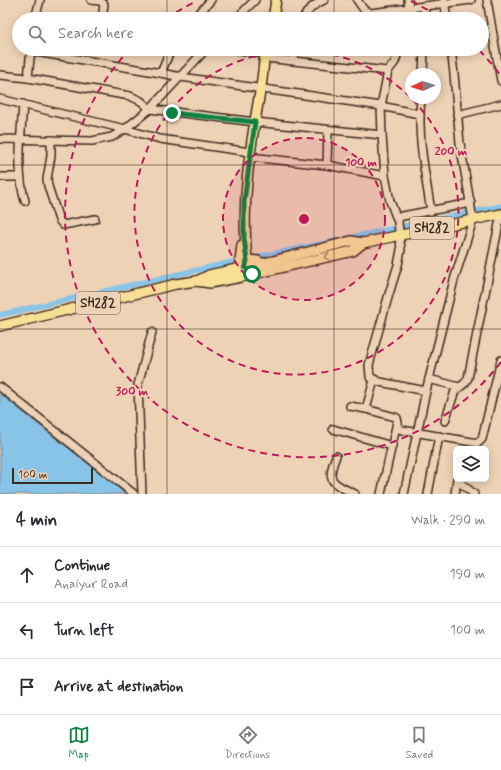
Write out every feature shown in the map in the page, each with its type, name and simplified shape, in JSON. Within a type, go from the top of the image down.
[{"type":"main road","points":[[273,12],[276,0]]},
{"type":"main road","points":[[241,277],[244,261],[244,202],[265,56]]},
{"type":"main road","name":"SH282","points":[[0,326],[176,284],[196,281],[210,282],[241,277],[351,241],[363,243],[400,232],[501,214]]},
{"type":"main road","name":"SH282","points":[[196,281],[209,275],[222,272],[244,261],[296,260]]},
{"type":"main road","points":[[244,261],[252,274]]},
{"type":"street","points":[[37,12],[40,0]]},
{"type":"street","points":[[91,0],[100,1],[104,4],[103,12]]},
{"type":"street","points":[[200,12],[211,0]]},
{"type":"street","points":[[242,12],[253,0]]},
{"type":"street","points":[[306,12],[314,4],[324,0]]},
{"type":"street","points":[[357,0],[364,10],[369,12]]},
{"type":"street","points":[[408,0],[409,8]]},
{"type":"street","points":[[381,12],[444,2],[471,0]]},
{"type":"street","points":[[488,0],[501,81]]},
{"type":"street","points":[[444,2],[446,12]]},
{"type":"street","points":[[425,6],[425,12]]},
{"type":"street","points":[[28,78],[30,56]]},
{"type":"street","points":[[66,56],[161,72],[181,77],[381,106],[419,114]]},
{"type":"street","points":[[161,72],[168,56]]},
{"type":"street","points":[[0,139],[98,140],[112,137],[125,129],[150,109],[200,56]]},
{"type":"street","points":[[274,56],[293,60],[388,71]]},
{"type":"street","points":[[293,60],[294,56]]},
{"type":"street","points":[[397,56],[395,62],[388,71],[381,106],[385,176],[392,209],[398,220],[401,250],[369,365],[370,377],[374,380],[426,391]]},
{"type":"street","points":[[423,68],[424,56]]},
{"type":"street","points":[[404,494],[426,391],[454,280],[473,219],[460,143],[452,56]]},
{"type":"street","points":[[0,75],[28,78],[130,96],[141,101],[150,109],[255,122],[382,135]]},
{"type":"street","points":[[0,99],[125,129],[160,139],[250,155],[327,165],[385,176]]},
{"type":"street","points":[[23,104],[20,177],[25,201]]},
{"type":"street","points":[[420,104],[419,114],[421,146],[431,211]]},
{"type":"street","points":[[457,115],[501,104]]},
{"type":"street","points":[[327,165],[328,130]]},
{"type":"street","points":[[51,140],[51,156],[47,179],[49,193],[58,220],[63,225],[95,219]]},
{"type":"street","points":[[0,177],[20,177]]},
{"type":"street","points":[[398,220],[431,211],[471,203]]},
{"type":"street","points":[[445,421],[453,395],[468,378],[501,214]]},
{"type":"street","points":[[142,494],[138,385],[152,332]]},
{"type":"street","points":[[350,406],[395,417],[399,429],[478,443],[482,439],[501,360]]},
{"type":"street","points":[[430,379],[459,387]]},
{"type":"street","points":[[366,409],[374,380]]},
{"type":"street","points":[[0,387],[134,494]]},
{"type":"street","points":[[381,494],[397,421]]},
{"type":"street","points":[[333,429],[392,446]]},
{"type":"street","points":[[428,494],[439,436]]},
{"type":"street","points":[[463,446],[464,441]]},
{"type":"street","points":[[336,456],[331,469],[332,481],[355,494]]},
{"type":"street","points":[[455,494],[457,482]]},
{"type":"street","points":[[460,482],[474,494]]},
{"type":"water","points":[[0,394],[115,485],[125,494],[0,494]]},
{"type":"waterway","points":[[348,238],[501,206]]},
{"type":"waterway","points":[[252,258],[336,241]]},
{"type":"waterway","points":[[0,315],[241,260]]},
{"type":"route","points":[[172,113],[255,122],[244,202],[244,238],[247,261],[245,267],[252,274]]}]
